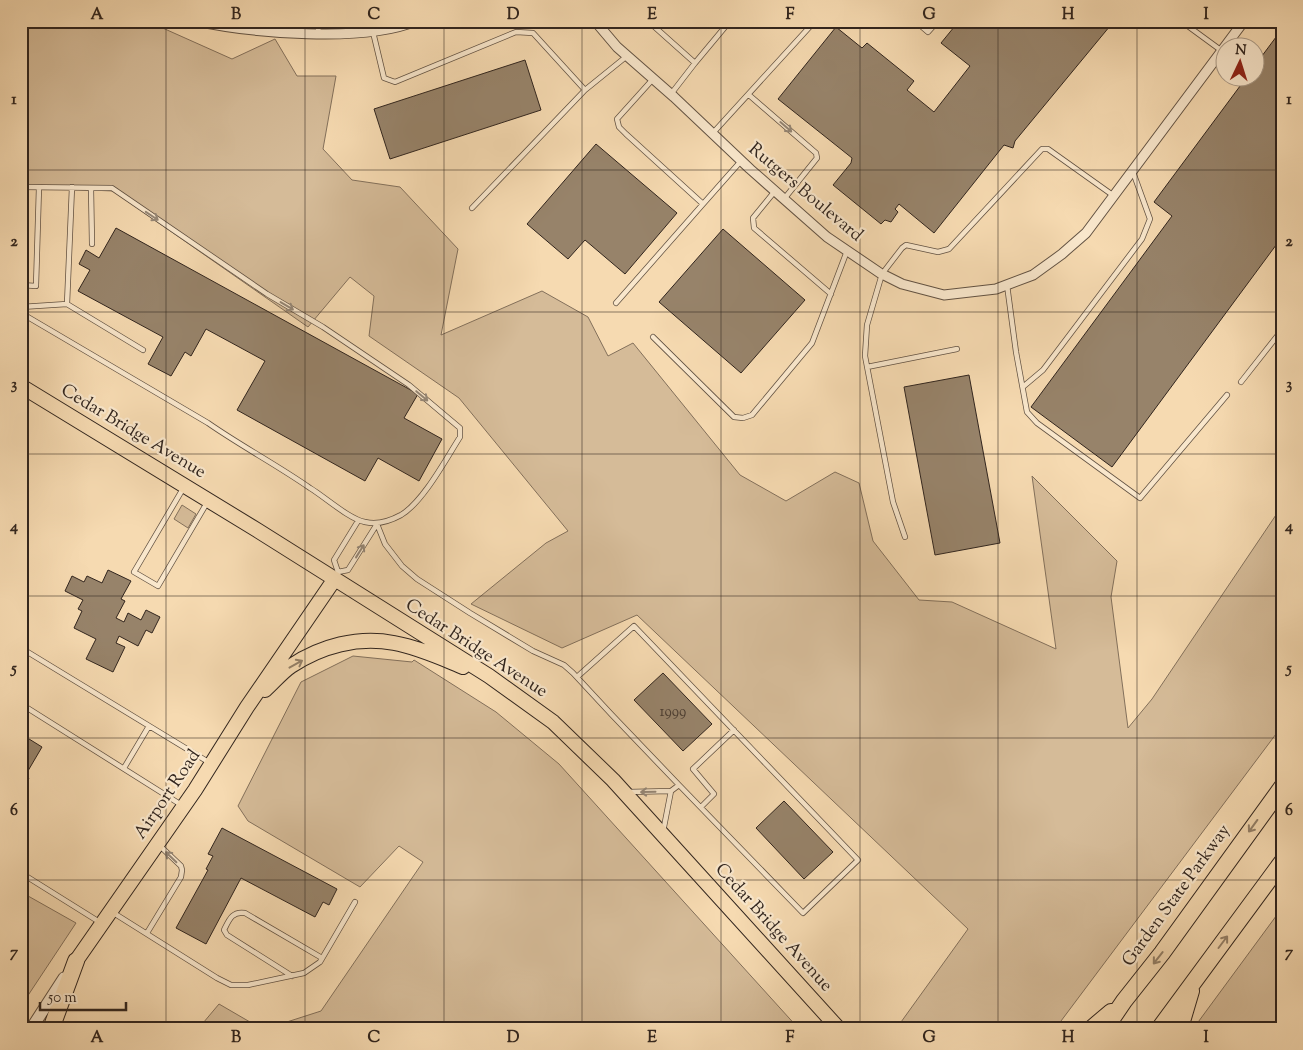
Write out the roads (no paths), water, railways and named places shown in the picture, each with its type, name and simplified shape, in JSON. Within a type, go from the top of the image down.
[{"type":"highway","name":"Garden State Parkway","points":[[1105,1029],[1282,786]]},
{"type":"highway","points":[[1159,1029],[1282,862]]},
{"type":"highway","points":[[51,1029],[76,961]]},
{"type":"highway","points":[[1177,1029],[1184,1018],[1194,981]]},
{"type":"highway","points":[[1091,1029],[1124,1001]]},
{"type":"main road","name":"Cedar Bridge Avenue","points":[[21,386],[336,576],[489,676],[552,722],[624,792],[840,1029]]},
{"type":"main road","name":"Airport Road","points":[[76,961],[184,806],[247,707],[336,576]]},
{"type":"main road","points":[[247,707],[290,667],[324,649],[349,642],[394,643],[489,676]]},
{"type":"street","points":[[196,21],[264,31],[318,33],[374,32],[402,27],[416,21]]},
{"type":"street","name":"Rutgers Boulevard","points":[[595,21],[617,47],[827,237],[882,274],[902,284],[944,295],[996,289],[1033,275],[1062,254],[1086,233],[1216,59]]},
{"type":"street","name":"Rutgers Boulevard","points":[[1232,38],[1244,21]]},
{"type":"street","name":"Airport Road","points":[[31,1029],[76,961]]},
{"type":"lane","points":[[318,33],[319,21]]},
{"type":"lane","points":[[648,21],[696,63]]},
{"type":"lane","points":[[670,94],[730,21]]},
{"type":"lane","points":[[712,134],[816,21]]},
{"type":"lane","points":[[906,21],[921,24],[928,32],[938,21]]},
{"type":"lane","points":[[1181,21],[1216,47]]},
{"type":"lane","points":[[374,32],[384,78],[395,82],[516,32],[533,33],[585,90]]},
{"type":"lane","points":[[472,208],[585,90],[627,56]]},
{"type":"lane","points":[[654,79],[619,115],[617,122],[626,134],[703,204]]},
{"type":"lane","points":[[749,95],[816,153],[817,158],[784,199]]},
{"type":"lane","points":[[905,537],[892,502],[865,356],[866,325],[882,274],[906,245],[938,252],[949,248],[1042,149],[1048,149],[1114,196]]},
{"type":"lane","points":[[616,303],[741,161]]},
{"type":"lane","points":[[1024,386],[1043,370],[1142,239],[1150,219],[1133,170]]},
{"type":"lane","points":[[21,187],[112,188],[267,294],[323,327],[409,386],[460,428],[460,437],[425,490],[402,515],[377,524],[358,521],[310,487],[208,423],[21,313]]},
{"type":"lane","points":[[21,285],[36,286],[39,187]]},
{"type":"lane","points":[[66,304],[72,187]]},
{"type":"lane","points":[[91,188],[92,244]]},
{"type":"lane","points":[[775,191],[753,218],[754,228],[831,294]]},
{"type":"lane","points":[[653,337],[734,417],[742,418],[752,415],[812,343],[847,251]]},
{"type":"lane","points":[[1007,285],[1016,352],[1028,412],[1037,423],[1140,498],[1228,395]]},
{"type":"lane","points":[[21,307],[66,304],[143,350]]},
{"type":"lane","points":[[1241,382],[1282,330]]},
{"type":"lane","points":[[867,367],[957,349]]},
{"type":"lane","points":[[185,486],[134,572],[158,586],[209,500]]},
{"type":"lane","points":[[358,521],[334,560],[336,576],[348,570],[377,524]]},
{"type":"lane","points":[[377,524],[385,544],[402,566],[417,579],[525,646],[564,665],[803,913],[858,860],[634,626],[577,677]]},
{"type":"lane","points":[[21,648],[212,764]]},
{"type":"lane","points":[[21,704],[184,806]]},
{"type":"lane","points":[[124,768],[148,726]]},
{"type":"lane","points":[[701,807],[714,794],[693,769],[734,730]]},
{"type":"lane","points":[[663,834],[671,792],[679,785]]},
{"type":"lane","points":[[624,792],[671,792]]},
{"type":"lane","points":[[147,933],[180,878],[182,870],[181,866],[158,844]]},
{"type":"lane","points":[[21,873],[102,923]]},
{"type":"lane","points":[[111,911],[217,978],[232,985],[248,985],[304,973],[320,962],[355,902]]},
{"type":"lane","points":[[292,976],[227,935],[224,930],[232,916],[238,912],[245,913],[322,958]]}]
